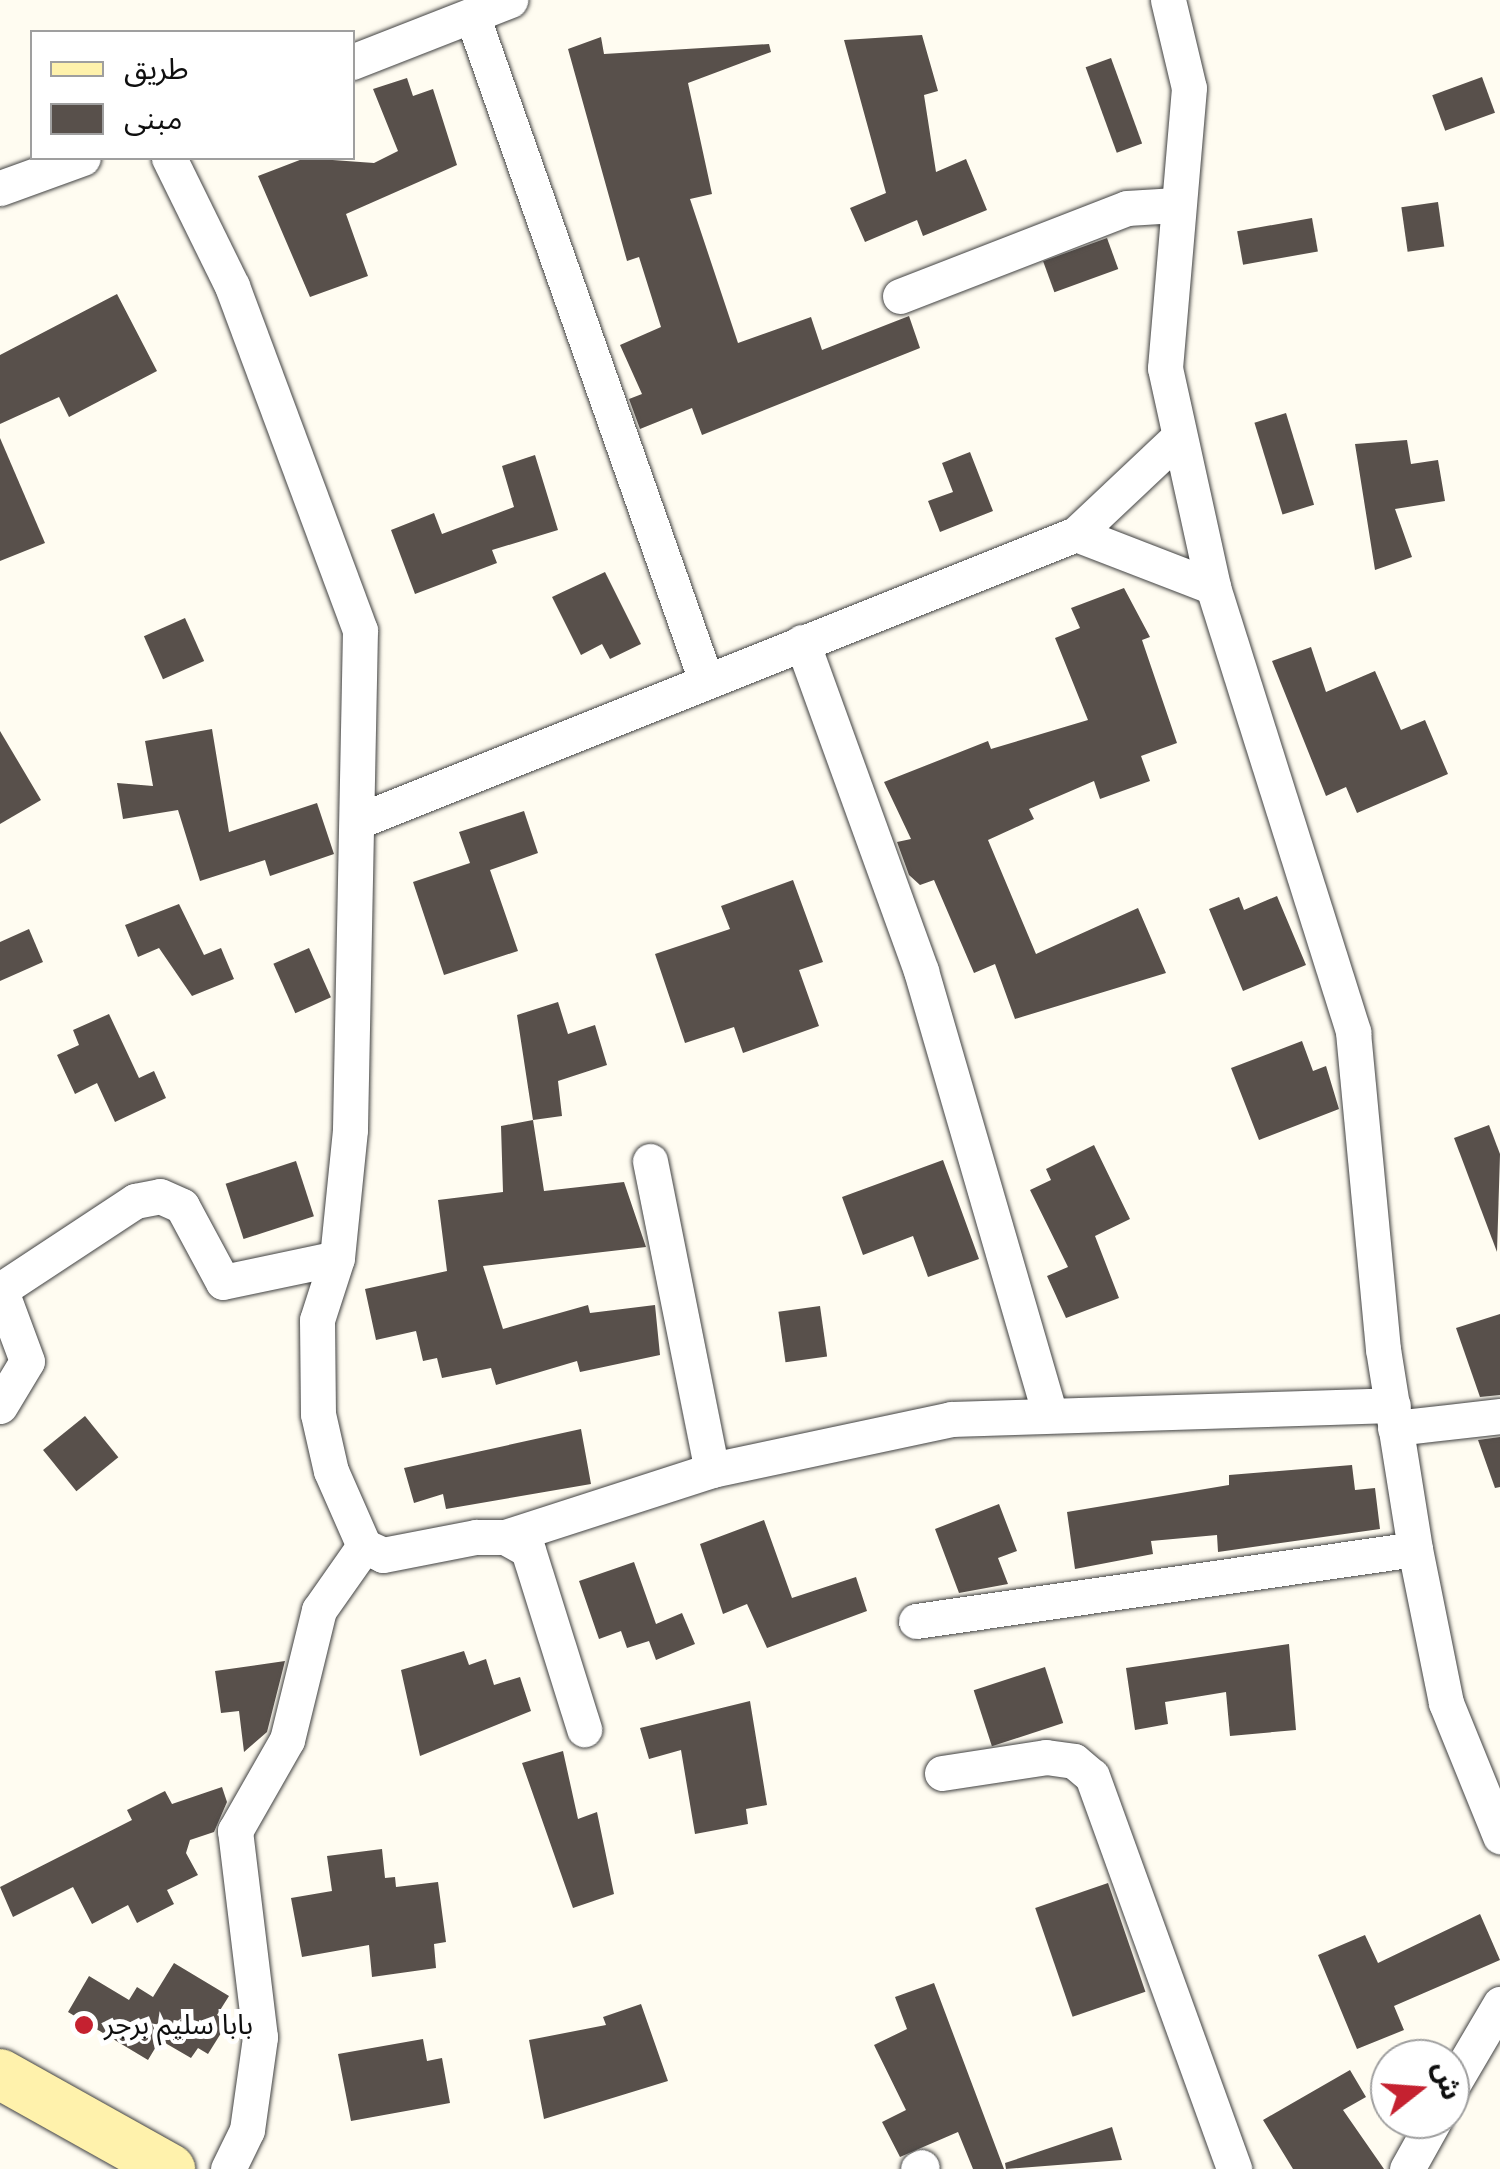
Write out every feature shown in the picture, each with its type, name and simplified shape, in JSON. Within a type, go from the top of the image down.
[{"type":"main road","points":[[0,2074],[159,2166]]},
{"type":"street","points":[[355,61],[473,18],[510,0]]},
{"type":"street","points":[[1168,0],[1189,88],[1176,204],[1165,368],[1213,588],[1353,1032],[1394,1416],[1415,1549],[1446,1703],[1500,1836]]},
{"type":"street","points":[[473,18],[705,678]]},
{"type":"street","points":[[0,188],[78,160]]},
{"type":"street","points":[[170,160],[232,286],[343,563],[364,677],[361,820],[337,1258],[317,1320],[318,1414],[364,1546],[383,1555],[505,1537],[712,1470],[951,1419],[1050,1412],[1500,1416]]},
{"type":"street","points":[[900,296],[1127,208],[1176,204]]},
{"type":"street","points":[[361,820],[705,678],[1076,534],[1179,437]]},
{"type":"street","points":[[1076,534],[1213,588]]},
{"type":"street","points":[[802,642],[921,971],[1050,1412]]},
{"type":"street","points":[[650,1161],[712,1470]]},
{"type":"street","points":[[0,1406],[28,1361],[0,1291],[135,1200],[160,1196],[182,1206],[223,1282],[337,1258]]},
{"type":"street","points":[[505,1537],[541,1574],[584,1729]]},
{"type":"street","points":[[228,2169],[247,2130],[260,2037],[235,1831],[288,1740],[319,1610],[364,1546]]},
{"type":"street","points":[[916,1622],[1415,1549]]},
{"type":"street","points":[[942,1773],[1046,1757],[1074,1761],[1092,1776],[1234,2169]]},
{"type":"street","points":[[1470,2055],[1500,2004]]},
{"type":"street","points":[[1407,2169],[1424,2139]]},
{"type":"building","points":[[922,35],[938,91],[924,95],[936,172],[966,159],[987,210],[923,236],[917,220],[865,242],[850,208],[886,193],[844,40]]},
{"type":"building","points":[[601,37],[604,54],[769,44],[771,52],[688,83],[712,194],[690,199],[738,343],[811,317],[822,350],[909,316],[920,348],[702,435],[692,408],[640,429],[629,399],[642,394],[620,345],[661,327],[639,257],[627,261],[568,49]]},
{"type":"building","points":[[1111,58],[1142,144],[1117,153],[1086,67]]},
{"type":"building","points":[[1482,77],[1495,113],[1445,131],[1432,95]]},
{"type":"building","points":[[407,78],[413,96],[433,89],[457,165],[346,214],[368,276],[310,297],[258,176],[300,160],[374,163],[398,151],[373,89]]},
{"type":"building","points":[[1438,202],[1444,247],[1408,252],[1401,207]]},
{"type":"building","points":[[1312,218],[1318,251],[1243,265],[1237,231]]},
{"type":"building","points":[[1107,238],[1118,269],[1054,292],[1043,261]]},
{"type":"building","points":[[117,294],[157,371],[69,417],[59,397],[0,424],[0,355]]},
{"type":"building","points":[[1286,413],[1314,505],[1283,514],[1254,423]]},
{"type":"building","points":[[0,438],[45,543],[0,561]]},
{"type":"building","points":[[1407,440],[1411,464],[1438,460],[1445,501],[1395,509],[1412,557],[1375,570],[1355,444]]},
{"type":"building","points":[[970,452],[993,511],[940,532],[928,501],[953,492],[942,463]]},
{"type":"building","points":[[535,455],[558,530],[492,550],[497,563],[415,594],[391,530],[434,513],[442,534],[514,507],[502,466]]},
{"type":"building","points":[[605,572],[641,644],[610,659],[602,644],[581,655],[552,597]]},
{"type":"building","points":[[1124,588],[1150,637],[1142,640],[1177,743],[1141,756],[1150,781],[1100,799],[1094,781],[1029,809],[1034,819],[988,840],[1036,954],[1138,908],[1166,973],[1015,1019],[995,964],[974,973],[934,880],[920,885],[909,875],[897,842],[911,839],[884,782],[988,741],[991,749],[1088,720],[1055,638],[1080,628],[1071,608]]},
{"type":"building","points":[[185,618],[204,661],[163,679],[144,636]]},
{"type":"building","points":[[1311,647],[1326,692],[1375,671],[1401,730],[1425,720],[1448,774],[1357,813],[1346,787],[1326,796],[1272,661]]},
{"type":"building","points":[[212,729],[229,832],[317,803],[334,854],[270,876],[265,860],[200,881],[178,810],[123,819],[117,783],[153,786],[145,741]]},
{"type":"building","points":[[0,731],[41,800],[0,824]]},
{"type":"building","points":[[524,811],[538,853],[490,870],[518,951],[444,975],[413,882],[470,863],[459,832]]},
{"type":"building","points":[[793,880],[823,962],[799,970],[819,1026],[743,1053],[734,1027],[685,1043],[655,954],[730,929],[721,906]]},
{"type":"building","points":[[1277,896],[1306,965],[1243,991],[1209,909],[1239,897],[1244,910]]},
{"type":"building","points":[[179,904],[204,955],[221,948],[234,979],[192,996],[159,948],[138,957],[125,925]]},
{"type":"building","points":[[29,929],[43,962],[0,981],[0,942]]},
{"type":"building","points":[[309,948],[331,997],[295,1013],[273,964]]},
{"type":"building","points":[[558,1002],[568,1034],[595,1025],[607,1065],[558,1081],[562,1116],[533,1120],[517,1015]]},
{"type":"building","points":[[109,1014],[139,1078],[154,1071],[166,1098],[115,1122],[97,1083],[75,1094],[57,1055],[79,1045],[73,1030]]},
{"type":"building","points":[[1302,1041],[1313,1071],[1326,1066],[1339,1109],[1259,1140],[1231,1068]]},
{"type":"building","points":[[533,1120],[544,1191],[624,1182],[646,1247],[483,1266],[503,1329],[588,1305],[590,1313],[655,1305],[660,1355],[580,1372],[577,1361],[496,1385],[491,1368],[442,1378],[437,1358],[423,1361],[416,1331],[376,1340],[365,1289],[447,1271],[438,1200],[503,1192],[501,1126]]},
{"type":"building","points":[[1489,1125],[1500,1154],[1497,1252],[1454,1138]]},
{"type":"building","points":[[1094,1145],[1130,1219],[1095,1236],[1119,1298],[1066,1318],[1047,1276],[1068,1267],[1030,1190],[1051,1180],[1046,1169]]},
{"type":"building","points":[[943,1160],[979,1259],[928,1277],[913,1236],[863,1255],[842,1197]]},
{"type":"building","points":[[296,1161],[314,1216],[244,1239],[226,1184]]},
{"type":"building","points":[[820,1306],[827,1357],[786,1362],[778,1312]]},
{"type":"building","points":[[1500,1314],[1500,1395],[1480,1397],[1456,1328]]},
{"type":"building","points":[[85,1416],[118,1457],[76,1491],[43,1450]]},
{"type":"building","points":[[581,1429],[591,1484],[446,1509],[443,1494],[414,1503],[404,1468]]},
{"type":"building","points":[[1500,1437],[1500,1487],[1495,1488],[1478,1440]]},
{"type":"building","points":[[1352,1465],[1355,1490],[1375,1488],[1380,1529],[1218,1552],[1217,1535],[1151,1541],[1153,1554],[1075,1569],[1067,1512],[1229,1485],[1229,1475]]},
{"type":"building","points":[[999,1504],[1017,1551],[998,1558],[1008,1584],[959,1593],[935,1529]]},
{"type":"building","points":[[764,1520],[792,1598],[856,1577],[867,1611],[767,1648],[747,1604],[723,1614],[700,1544]]},
{"type":"building","points":[[634,1562],[656,1624],[682,1613],[695,1644],[656,1660],[649,1641],[627,1648],[621,1631],[599,1639],[579,1581]]},
{"type":"building","points":[[1289,1644],[1296,1730],[1230,1736],[1226,1692],[1165,1702],[1168,1724],[1135,1730],[1126,1668]]},
{"type":"building","points":[[464,1651],[469,1665],[486,1659],[494,1685],[520,1677],[531,1711],[420,1756],[401,1670]]},
{"type":"building","points":[[285,1661],[267,1732],[244,1752],[239,1711],[221,1713],[215,1671]]},
{"type":"building","points":[[1045,1667],[1063,1723],[992,1746],[974,1690]]},
{"type":"building","points":[[750,1701],[767,1805],[746,1809],[748,1824],[695,1834],[681,1750],[649,1759],[640,1728]]},
{"type":"building","points":[[563,1751],[578,1819],[597,1812],[614,1894],[573,1908],[522,1763]]},
{"type":"building","points":[[222,1787],[227,1802],[214,1832],[190,1840],[186,1853],[198,1875],[167,1890],[174,1904],[137,1923],[128,1905],[92,1924],[73,1887],[13,1917],[0,1887],[132,1820],[127,1810],[165,1791],[172,1804]]},
{"type":"building","points":[[382,1849],[385,1878],[395,1877],[396,1887],[438,1882],[446,1942],[434,1944],[436,1968],[372,1977],[369,1945],[302,1957],[291,1898],[332,1891],[327,1856]]},
{"type":"building","points":[[1108,1883],[1145,1992],[1073,2017],[1035,1908]]},
{"type":"building","points":[[1480,1914],[1500,1960],[1394,2006],[1404,2030],[1382,2039],[1370,2039],[1370,2044],[1357,2049],[1318,1955],[1365,1935],[1378,1963]]},
{"type":"building","points":[[174,1963],[229,1996],[217,2015],[228,2022],[208,2054],[198,2048],[191,2058],[160,2040],[148,2060],[68,2012],[89,1976],[129,2000],[137,1987],[153,1997]]},
{"type":"building","points":[[934,1983],[1004,2169],[973,2169],[958,2132],[900,2157],[882,2122],[906,2110],[874,2045],[907,2029],[895,1997]]},
{"type":"building","points":[[641,2004],[668,2081],[544,2119],[529,2040],[606,2025],[603,2017]]},
{"type":"building","points":[[423,2039],[427,2061],[442,2058],[450,2103],[351,2121],[338,2054]]},
{"type":"building","points":[[1350,2070],[1366,2097],[1343,2110],[1384,2169],[1293,2169],[1263,2120]]},
{"type":"building","points":[[1112,2127],[1122,2160],[1006,2169],[1005,2163]]},
{"type":"place","name":"بابا سليم برجر","points":[[84,2025]]}]
